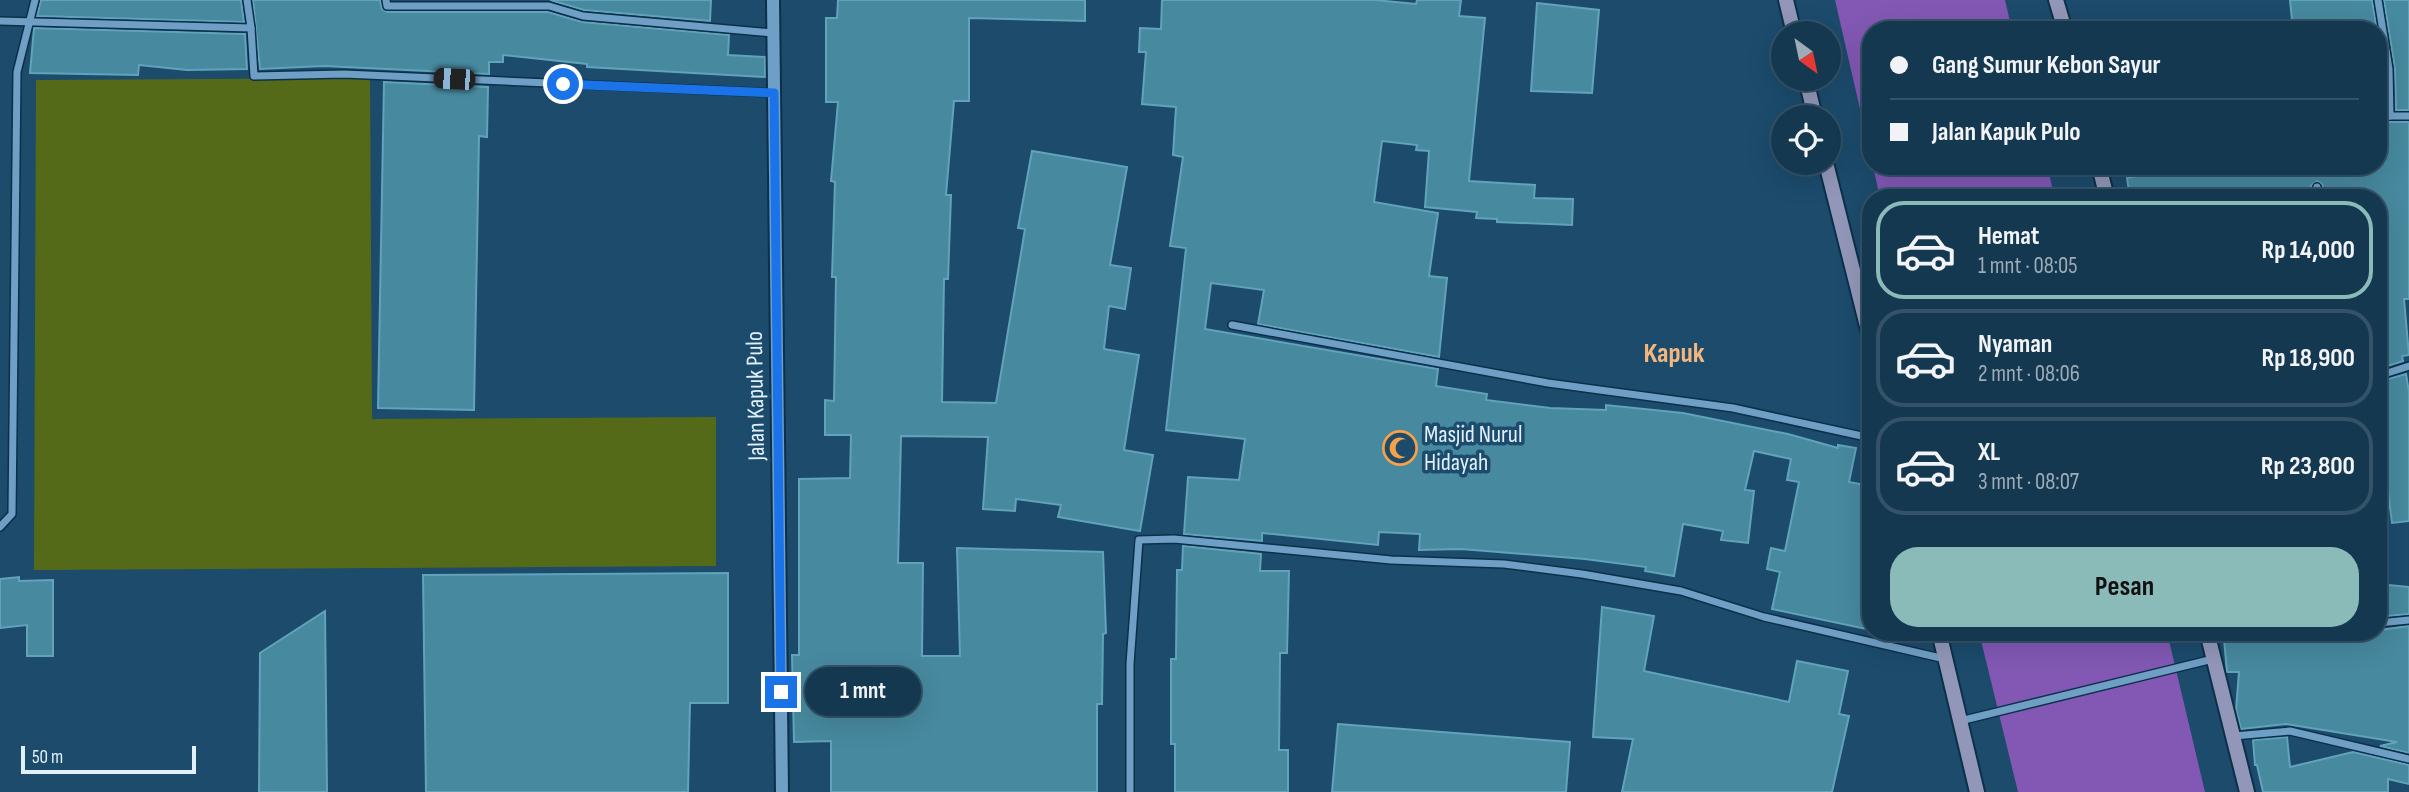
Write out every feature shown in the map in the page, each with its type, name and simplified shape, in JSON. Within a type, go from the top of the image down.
[{"type":"main road","points":[[1786,0],[1791,21]]},
{"type":"main road","points":[[1829,175],[1862,306]]},
{"type":"main road","points":[[1941,641],[1977,792]]},
{"type":"main road","points":[[2210,641],[2247,792]]},
{"type":"street","points":[[0,527],[12,514],[17,72],[35,0]]},
{"type":"street","points":[[247,0],[254,76],[344,74],[774,93]]},
{"type":"street","points":[[386,0],[387,6],[452,2],[549,6],[583,16],[774,33]]},
{"type":"street","name":"Jalan Kapuk Pulo","points":[[773,0],[782,792]]},
{"type":"street","points":[[2378,0],[2381,21]]},
{"type":"street","points":[[0,21],[251,28]]},
{"type":"street","points":[[2387,56],[2390,116],[2409,117]]},
{"type":"street","points":[[1232,326],[1548,383],[1733,408],[1862,436]]},
{"type":"street","points":[[2387,373],[2409,366]]},
{"type":"street","points":[[1130,792],[1130,664],[1139,540],[1174,539],[1391,560],[1504,564],[1681,591],[1764,617],[1862,640]]},
{"type":"street","points":[[2387,621],[2409,620]]},
{"type":"street","points":[[1867,641],[1945,659]]},
{"type":"street","points":[[1960,721],[2213,659]]},
{"type":"street","points":[[2233,736],[2290,731],[2409,759]]},
{"type":"green space","points":[[370,78],[372,419],[716,417],[716,566],[34,570],[36,80]]},
{"type":"shaded area","points":[[1835,0],[2005,0],[2010,21],[1862,21],[1862,118]]},
{"type":"shaded area","points":[[1875,175],[2049,175],[2053,189],[1878,189]]},
{"type":"shaded area","points":[[1981,641],[2169,641],[2205,792],[2018,792]]},
{"type":"building","points":[[41,0],[241,0],[244,22],[37,16]]},
{"type":"building","points":[[253,0],[380,0],[382,9],[387,12],[548,12],[582,22],[729,35],[728,55],[765,57],[765,77],[587,67],[587,64],[503,55],[503,62],[489,62],[489,74],[324,66],[260,69]]},
{"type":"building","points":[[550,0],[711,0],[710,21],[584,10]]},
{"type":"building","points":[[838,0],[1085,0],[1085,21],[969,18],[969,101],[954,101],[946,195],[951,195],[948,279],[944,279],[942,402],[996,403],[1025,229],[1018,228],[1032,151],[1127,167],[1110,265],[1131,268],[1125,309],[1109,306],[1104,349],[1139,355],[1124,450],[1153,455],[1140,531],[1058,517],[1061,505],[1016,499],[1015,511],[983,509],[988,437],[901,436],[898,563],[923,563],[922,656],[960,656],[957,548],[1103,552],[1106,633],[1103,634],[1102,704],[1097,704],[1097,792],[831,792],[831,741],[794,742],[792,655],[799,655],[799,479],[850,478],[851,435],[825,435],[825,400],[834,401],[836,277],[832,277],[835,182],[831,181],[838,102],[826,102],[826,18],[837,18]]},
{"type":"building","points":[[1162,0],[1375,0],[1416,4],[1417,0],[1461,0],[1459,16],[1485,18],[1469,181],[1535,185],[1534,198],[1573,199],[1572,225],[1497,222],[1497,219],[1476,218],[1477,212],[1425,207],[1429,151],[1416,150],[1417,145],[1382,141],[1374,202],[1438,213],[1429,276],[1447,278],[1439,357],[1258,324],[1264,290],[1211,283],[1205,329],[1438,369],[1436,386],[1487,394],[1486,400],[1550,408],[1606,410],[1606,405],[1683,413],[1788,434],[1838,448],[1838,445],[1856,448],[1849,482],[1862,484],[1862,628],[1772,609],[1780,572],[1767,569],[1771,548],[1785,551],[1799,482],[1787,480],[1791,459],[1754,451],[1745,490],[1754,491],[1748,543],[1721,540],[1723,531],[1683,524],[1674,576],[1645,571],[1646,567],[1585,559],[1461,549],[1419,550],[1420,534],[1379,532],[1378,545],[1262,533],[1262,541],[1184,534],[1188,477],[1239,480],[1245,439],[1166,430],[1186,248],[1170,246],[1183,157],[1173,155],[1176,107],[1142,104],[1146,52],[1139,52],[1140,28],[1161,29]]},
{"type":"building","points":[[2290,0],[2372,0],[2376,21],[2292,21]]},
{"type":"building","points":[[2384,0],[2409,0],[2409,110],[2396,110],[2395,69]]},
{"type":"building","points":[[1537,3],[1599,10],[1592,93],[1531,91]]},
{"type":"building","points":[[34,28],[245,34],[247,69],[187,70],[139,65],[138,75],[30,73]]},
{"type":"building","points":[[384,82],[488,87],[487,137],[479,136],[474,410],[378,408]]},
{"type":"building","points":[[2387,122],[2409,122],[2409,299],[2404,299],[2409,355],[2402,356],[2403,361],[2387,366],[2387,189],[2323,189],[2322,184],[2317,181],[2311,186],[2312,189],[2129,189],[2127,178],[2141,175],[2387,175]]},
{"type":"building","points":[[2406,374],[2409,392],[2409,521],[2392,523],[2387,483],[2387,379]]},
{"type":"building","points":[[1183,546],[1261,554],[1260,571],[1289,571],[1287,653],[1280,653],[1279,750],[1288,750],[1288,792],[1175,792],[1175,744],[1171,744],[1171,659],[1176,659],[1177,570],[1182,570]]},
{"type":"building","points":[[728,573],[728,703],[690,703],[688,792],[426,792],[423,575]]},
{"type":"building","points":[[19,577],[19,581],[53,580],[53,656],[27,656],[27,625],[0,628],[0,579]]},
{"type":"building","points":[[2387,585],[2409,587],[2409,614],[2387,616]]},
{"type":"building","points":[[1602,607],[1654,616],[1644,671],[1789,702],[1797,661],[1848,671],[1839,714],[1849,716],[1832,792],[1622,792],[1633,739],[1593,737]]},
{"type":"building","points":[[325,611],[327,792],[259,792],[260,653]]},
{"type":"building","points":[[2409,626],[2409,753],[2380,746],[2397,742],[2286,724],[2241,729],[2236,710],[2239,672],[2227,672],[2224,641],[2387,641],[2387,629]]},
{"type":"building","points":[[1338,724],[1570,742],[1566,792],[1332,792]]},
{"type":"building","points":[[2287,737],[2290,767],[2353,752],[2409,765],[2409,784],[2388,779],[2388,792],[2263,792],[2255,765],[2253,740]]},
{"type":"place","name":"Masjid Nurul Hidayah","points":[[1400,448]]},
{"type":"district","name":"Kapuk","points":[[1674,352]]},
{"type":"route","points":[[563,84],[774,93],[781,692]]}]
